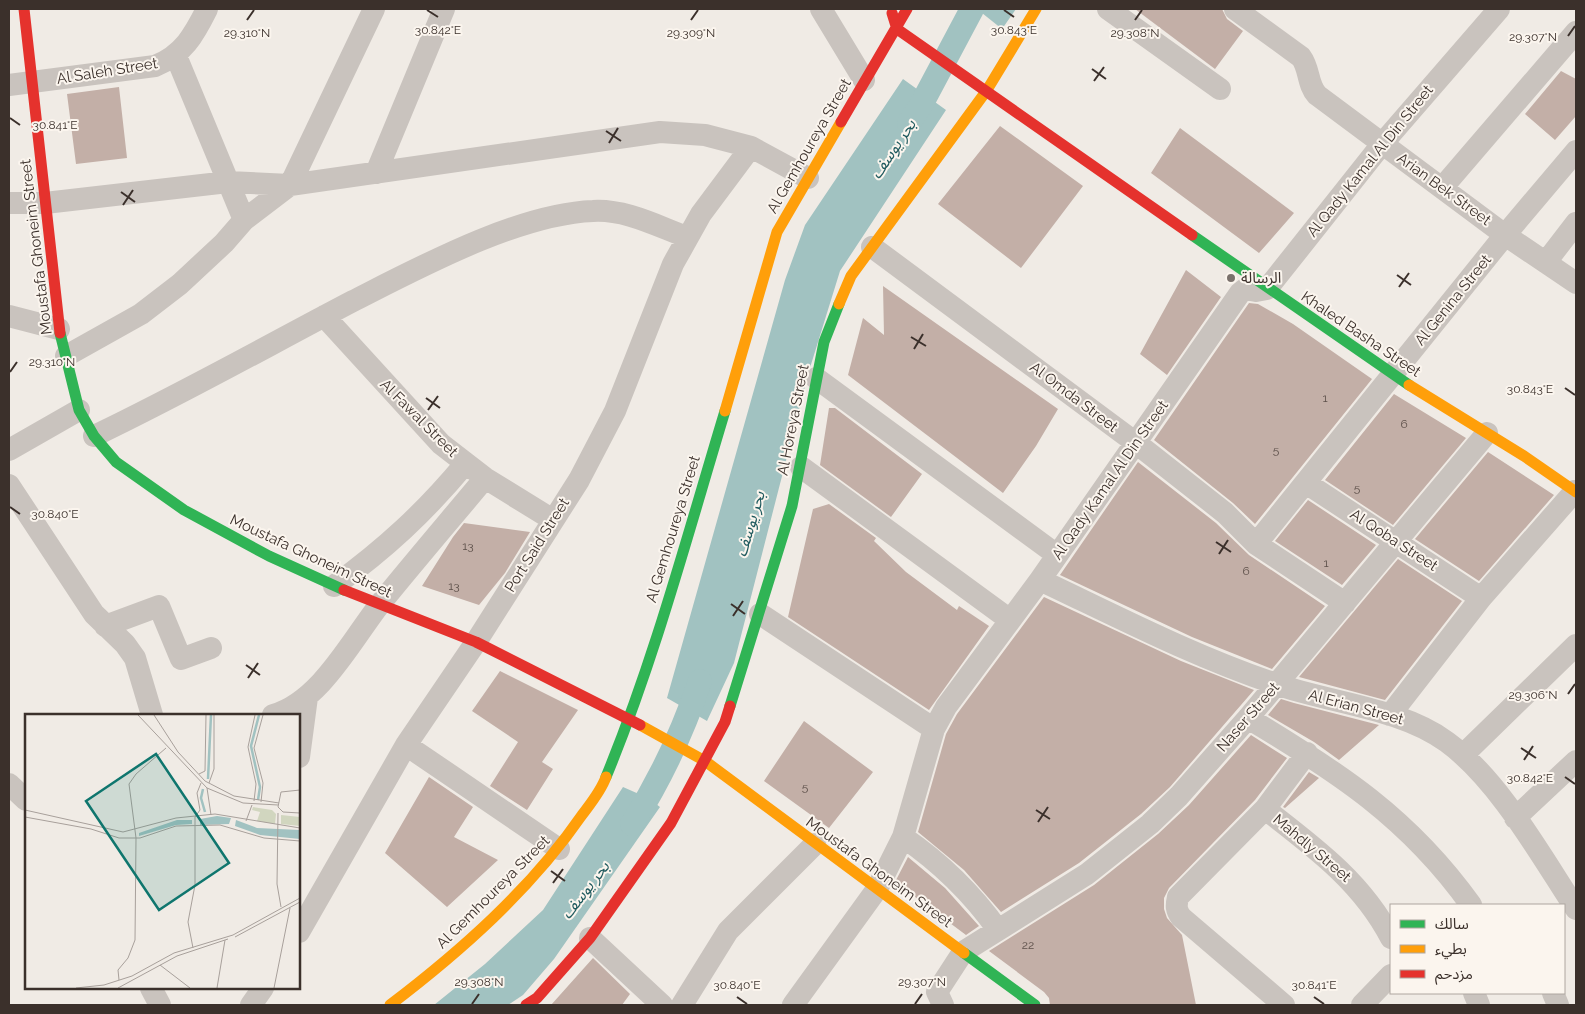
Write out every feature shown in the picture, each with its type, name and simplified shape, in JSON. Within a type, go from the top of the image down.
[{"type":"street","name":"Moustafa Ghoneim Street","points":[[24,9],[59,328],[80,410],[94,436],[116,462],[184,510],[269,556],[334,586],[476,642],[630,719],[705,761],[1035,1005]]},
{"type":"street","name":"Al Saleh Street","points":[[9,85],[155,66],[176,56],[192,39],[207,9]]},
{"type":"street","points":[[66,356],[118,329],[149,308],[195,270],[224,243],[244,220],[290,185],[374,9]]},
{"type":"street","points":[[376,173],[444,9]]},
{"type":"street","points":[[821,9],[864,80]]},
{"type":"street","points":[[890,9],[897,29]]},
{"type":"street","name":"Al Gemhoureya Street","points":[[390,1005],[441,966],[495,915],[559,849],[603,785],[630,719],[759,300],[777,232],[907,9]]},
{"type":"street","name":"Al Horeya Street","points":[[526,1005],[537,998],[590,938],[672,823],[705,761],[724,722],[785,532],[801,467],[824,342],[836,309],[851,276],[987,90],[1036,9]]},
{"type":"street","points":[[1108,9],[1220,89]]},
{"type":"street","name":"Arian Bek Street","points":[[1235,9],[1297,53],[1304,62],[1310,85],[1317,96],[1505,235],[1576,283]]},
{"type":"street","name":"Al Qady Kamal Al Din Street","points":[[793,1005],[877,889],[903,837],[934,729],[960,686],[1040,580],[1242,291],[1266,289],[1382,144],[1499,9]]},
{"type":"street","name":"Khaled Basha Street","points":[[897,29],[987,90],[1266,289],[1393,375],[1575,491]]},
{"type":"street","points":[[1442,188],[1576,32]]},
{"type":"street","points":[[176,56],[244,220]]},
{"type":"street","points":[[9,203],[45,203],[228,182],[290,185],[660,132],[705,135],[751,147],[808,178]]},
{"type":"street","name":"Port Said Street","points":[[300,930],[406,746],[476,642],[580,480],[611,420],[661,291],[687,237],[751,147]]},
{"type":"street","name":"Al Genina Street","points":[[1256,544],[1505,235],[1576,151]]},
{"type":"street","points":[[94,436],[324,316],[461,248],[510,229],[554,217],[593,211],[622,213],[687,237]]},
{"type":"street","points":[[1546,262],[1576,224]]},
{"type":"street","name":"Al Omda Street","points":[[872,247],[1136,443],[1226,513],[1256,544],[1345,603]]},
{"type":"street","points":[[9,316],[59,328]]},
{"type":"street","name":"Al Fawal Street","points":[[324,316],[418,422],[465,464],[553,520]]},
{"type":"street","points":[[816,378],[1057,555]]},
{"type":"street","points":[[9,450],[80,410]]},
{"type":"street","name":"Naser Street","points":[[963,952],[1087,874],[1150,824],[1178,796],[1248,718],[1488,434]]},
{"type":"street","points":[[334,586],[405,531],[436,499],[465,464]]},
{"type":"street","points":[[801,467],[1010,620]]},
{"type":"street","points":[[275,714],[292,707],[307,697],[322,682],[380,605],[485,478]]},
{"type":"street","name":"Al Qoba Street","points":[[1306,484],[1481,598]]},
{"type":"street","points":[[9,485],[94,614],[125,644],[135,658],[152,714]]},
{"type":"street","points":[[1390,715],[1481,598],[1575,491]]},
{"type":"street","name":"Al Erian Street","points":[[1040,580],[1205,658],[1276,684],[1390,715],[1429,730],[1463,755],[1478,770],[1515,818],[1569,904]]},
{"type":"street","points":[[105,626],[158,606],[181,659],[211,648]]},
{"type":"street","points":[[760,614],[934,729]]},
{"type":"street","points":[[1463,755],[1576,645]]},
{"type":"street","points":[[300,750],[307,697]]},
{"type":"street","points":[[1248,718],[1307,753],[1368,795],[1440,867],[1470,904]]},
{"type":"street","points":[[406,746],[559,849]]},
{"type":"street","points":[[1284,1005],[1182,918],[1177,911],[1176,904],[1178,897],[1265,809],[1307,753]]},
{"type":"street","points":[[1515,818],[1576,761]]},
{"type":"street","points":[[9,784],[25,799]]},
{"type":"street","name":"Mahdly Street","points":[[1265,809],[1348,876],[1381,918],[1390,936]]},
{"type":"street","points":[[903,837],[955,877],[998,930]]},
{"type":"street","points":[[682,1005],[728,931],[815,844]]},
{"type":"street","points":[[590,938],[662,1005]]},
{"type":"street","points":[[943,1005],[937,992],[963,952]]},
{"type":"street","points":[[1362,1005],[1390,976]]},
{"type":"street","points":[[152,989],[160,1005]]},
{"type":"street","points":[[251,1005],[262,989]]},
{"type":"water","points":[[977,9],[1016,9],[1002,29]]},
{"type":"water","points":[[903,79],[946,110],[840,271],[809,371],[734,663],[707,721],[667,698],[785,280],[805,225]]},
{"type":"water","points":[[623,787],[648,798],[660,807],[554,959],[523,995],[508,1005],[434,1005],[485,964],[543,910]]},
{"type":"building","points":[[1135,9],[1222,9],[1227,19],[1243,31],[1215,69]]},
{"type":"building","points":[[1561,71],[1576,79],[1576,116],[1555,140],[1525,114]]},
{"type":"building","points":[[119,87],[127,158],[76,164],[67,94]]},
{"type":"building","points":[[1000,126],[1083,186],[1021,268],[938,204]]},
{"type":"building","points":[[1180,128],[1294,213],[1259,253],[1151,173]]},
{"type":"building","points":[[1186,270],[1221,297],[1167,375],[1140,354]]},
{"type":"building","points":[[883,286],[1058,409],[1036,446],[1003,493],[848,375],[863,318],[884,335]]},
{"type":"building","points":[[1249,303],[1258,304],[1293,324],[1372,379],[1255,524],[1233,503],[1154,440]]},
{"type":"building","points":[[1394,394],[1466,438],[1393,525],[1325,480]]},
{"type":"building","points":[[829,408],[835,408],[922,474],[891,517],[820,465]]},
{"type":"building","points":[[1488,452],[1554,495],[1479,581],[1415,539]]},
{"type":"building","points":[[1138,462],[1216,523],[1249,555],[1325,606],[1272,669],[1192,637],[1060,575]]},
{"type":"building","points":[[1308,500],[1376,545],[1342,585],[1275,541]]},
{"type":"building","points":[[829,504],[876,538],[874,541],[906,572],[957,610],[959,606],[989,626],[929,710],[788,617],[813,509]]},
{"type":"building","points":[[464,523],[530,532],[505,573],[479,605],[422,586]]},
{"type":"building","points":[[1398,559],[1462,601],[1385,700],[1299,677]]},
{"type":"building","points":[[1044,597],[1181,661],[1254,690],[1170,787],[1141,814],[1079,863],[1001,912],[964,870],[918,832],[946,734],[957,714]]},
{"type":"building","points":[[500,671],[578,710],[542,762],[553,769],[527,810],[490,786],[518,742],[472,711]]},
{"type":"building","points":[[1281,699],[1379,725],[1339,760],[1314,742],[1268,715]]},
{"type":"building","points":[[804,721],[873,772],[829,828],[764,781]]},
{"type":"building","points":[[1251,735],[1287,758],[1255,800],[1169,888],[1164,898],[1164,909],[1167,918],[1182,935],[1196,1005],[1050,1005],[1049,998],[1044,992],[989,951],[1094,885],[1158,834],[1189,805]]},
{"type":"building","points":[[1309,772],[1319,778],[1285,808],[1283,807]]},
{"type":"building","points":[[429,777],[473,807],[454,837],[498,860],[447,907],[385,853]]},
{"type":"building","points":[[908,857],[945,888],[979,926],[966,935],[895,882]]},
{"type":"building","points":[[593,958],[630,994],[622,1005],[551,1005]]},
{"type":"waterway","name":"بحر يوسف","points":[[909,123],[921,105],[972,9]]},
{"type":"waterway","name":"بحر يوسف","points":[[632,824],[670,755],[700,681]]},
{"type":"traffic: fast","points":[[1192,235],[1409,385]]},
{"type":"traffic: fast","points":[[730,706],[792,506],[824,342],[839,304]]},
{"type":"traffic: fast","points":[[60,333],[79,410],[94,436],[116,462],[184,510],[269,556],[344,590]]},
{"type":"traffic: fast","points":[[606,777],[624,732],[655,641],[725,411]]},
{"type":"traffic: fast","points":[[964,953],[1035,1005]]},
{"type":"traffic: slow","points":[[839,304],[851,276],[987,90],[1036,9]]},
{"type":"traffic: slow","points":[[725,411],[777,232],[841,122]]},
{"type":"traffic: slow","points":[[1409,385],[1524,456],[1576,492]]},
{"type":"traffic: slow","points":[[640,725],[705,761],[964,953]]},
{"type":"traffic: slow","points":[[390,1005],[469,941],[518,893],[562,842],[596,797],[606,777]]},
{"type":"traffic: jam","points":[[24,9],[60,333]]},
{"type":"traffic: jam","points":[[841,122],[907,9]]},
{"type":"traffic: jam","points":[[892,13],[897,29],[1192,235]]},
{"type":"traffic: jam","points":[[344,590],[476,642],[640,725]]},
{"type":"traffic: jam","points":[[526,1005],[537,998],[590,938],[671,823],[725,722],[730,706]]},
{"type":"place","name":"الرسالة","points":[[1231,278]]}]
